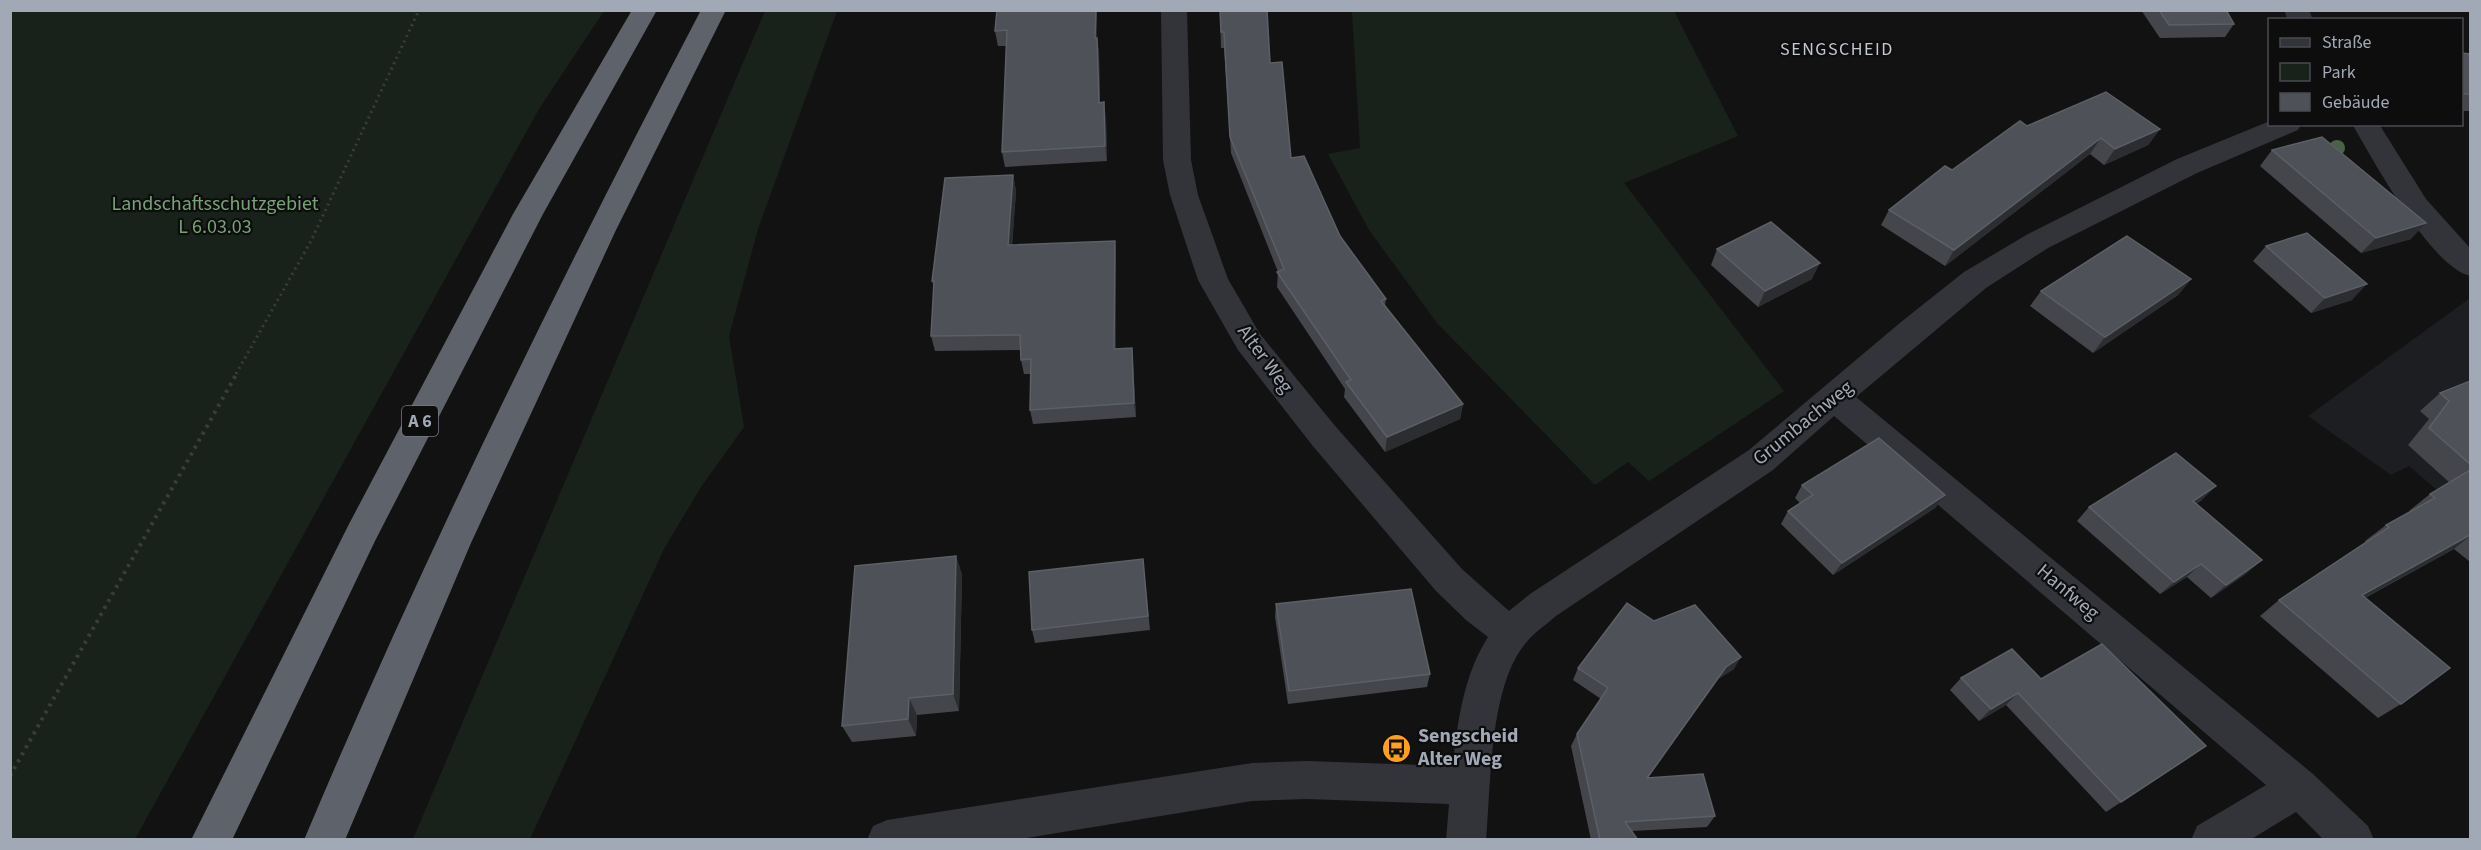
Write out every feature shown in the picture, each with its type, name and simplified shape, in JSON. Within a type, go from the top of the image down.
[{"type":"highway","name":"A 6","points":[[212,840],[372,513],[528,214],[645,10]]},
{"type":"highway","points":[[324,840],[453,543],[590,251],[714,10]]},
{"type":"street","name":"Alter Weg","points":[[1174,10],[1177,160],[1184,195],[1213,280],[1249,342],[1324,436],[1449,580],[1479,609],[1511,633]]},
{"type":"street","name":"Grumbachweg","points":[[1466,840],[1480,704],[1494,663],[1511,633],[1543,605],[1761,460],[1912,330],[1975,280],[2038,241],[2187,166],[2283,126]]},
{"type":"street","points":[[2366,126],[2416,206],[2444,240],[2470,265]]},
{"type":"street","name":"Hanfweg","points":[[1835,398],[2299,788],[2354,840]]},
{"type":"street","points":[[888,840],[1252,782],[1306,780],[1472,786]]},
{"type":"street","points":[[2211,840],[2299,788]]},
{"type":"path","points":[[10,776],[311,241],[418,10]]},
{"type":"shaded area","points":[[2470,298],[2470,518],[2409,466],[2391,475],[2308,416]]},
{"type":"green space","name":"Landschaftsschutzgebiet L 6.03.03","points":[[10,11],[604,11],[539,109],[135,839],[11,839]]},
{"type":"green space","points":[[765,11],[837,11],[758,229],[729,336],[744,427],[701,487],[664,549],[530,839],[413,839]]},
{"type":"green space","points":[[1352,11],[1674,11],[1738,136],[1624,183],[1784,391],[1649,481],[1628,462],[1595,485],[1437,323],[1369,230],[1328,154],[1360,148]]},
{"type":"building","points":[[997,10],[1096,10],[1095,38],[1097,38],[1099,103],[1104,102],[1105,146],[1002,152],[1007,30],[995,31]]},
{"type":"building","points":[[1220,10],[1267,10],[1270,63],[1282,62],[1291,158],[1304,156],[1340,236],[1386,299],[1381,301],[1463,404],[1387,437],[1346,382],[1351,380],[1277,272],[1284,269],[1230,137],[1224,32],[1221,32]]},
{"type":"building","points":[[2159,10],[2226,10],[2234,24],[2169,25]]},
{"type":"building","points":[[2463,53],[2470,54],[2470,94],[2463,94]]},
{"type":"building","points":[[2106,92],[2160,129],[2115,149],[2101,138],[1954,250],[1889,210],[1945,166],[1952,170],[2020,121],[2027,126]]},
{"type":"building","points":[[2322,137],[2426,223],[2376,238],[2272,150]]},
{"type":"building","points":[[1013,175],[1008,245],[1115,241],[1114,349],[1132,348],[1134,403],[1030,410],[1031,359],[1021,360],[1020,335],[931,336],[934,281],[932,281],[945,178]]},
{"type":"building","points":[[1771,222],[1820,263],[1765,291],[1717,249]]},
{"type":"building","points":[[2307,233],[2367,284],[2325,298],[2266,246]]},
{"type":"building","points":[[2127,236],[2191,279],[2105,337],[2041,291]]},
{"type":"building","points":[[2470,381],[2470,464],[2429,428],[2449,401],[2440,393]]},
{"type":"building","points":[[1879,438],[1945,495],[1842,563],[1788,511],[1813,495],[1802,485]]},
{"type":"building","points":[[2176,453],[2216,486],[2193,501],[2262,560],[2226,585],[2201,564],[2174,582],[2089,507]]},
{"type":"building","points":[[2470,470],[2470,535],[2362,595],[2450,668],[2401,704],[2279,600],[2389,527],[2386,525],[2435,498],[2430,494]]},
{"type":"building","points":[[956,556],[953,694],[909,698],[908,719],[842,726],[855,566]]},
{"type":"building","points":[[1143,559],[1148,616],[1032,630],[1029,572]]},
{"type":"building","points":[[1411,589],[1430,674],[1289,691],[1276,604]]},
{"type":"building","points":[[1627,603],[1654,621],[1695,605],[1741,657],[1726,667],[1647,778],[1703,774],[1715,816],[1625,822],[1638,840],[1600,840],[1577,734],[1608,688],[1578,668]]},
{"type":"building","points":[[2102,644],[2206,746],[2121,802],[2018,693],[1991,709],[1961,678],[2012,649],[2041,679]]},
{"type":"place","name":"Sengscheid Alter Weg","points":[[1397,748]]},
{"type":"district","name":"SENGSCHEID","points":[[1837,49]]}]
